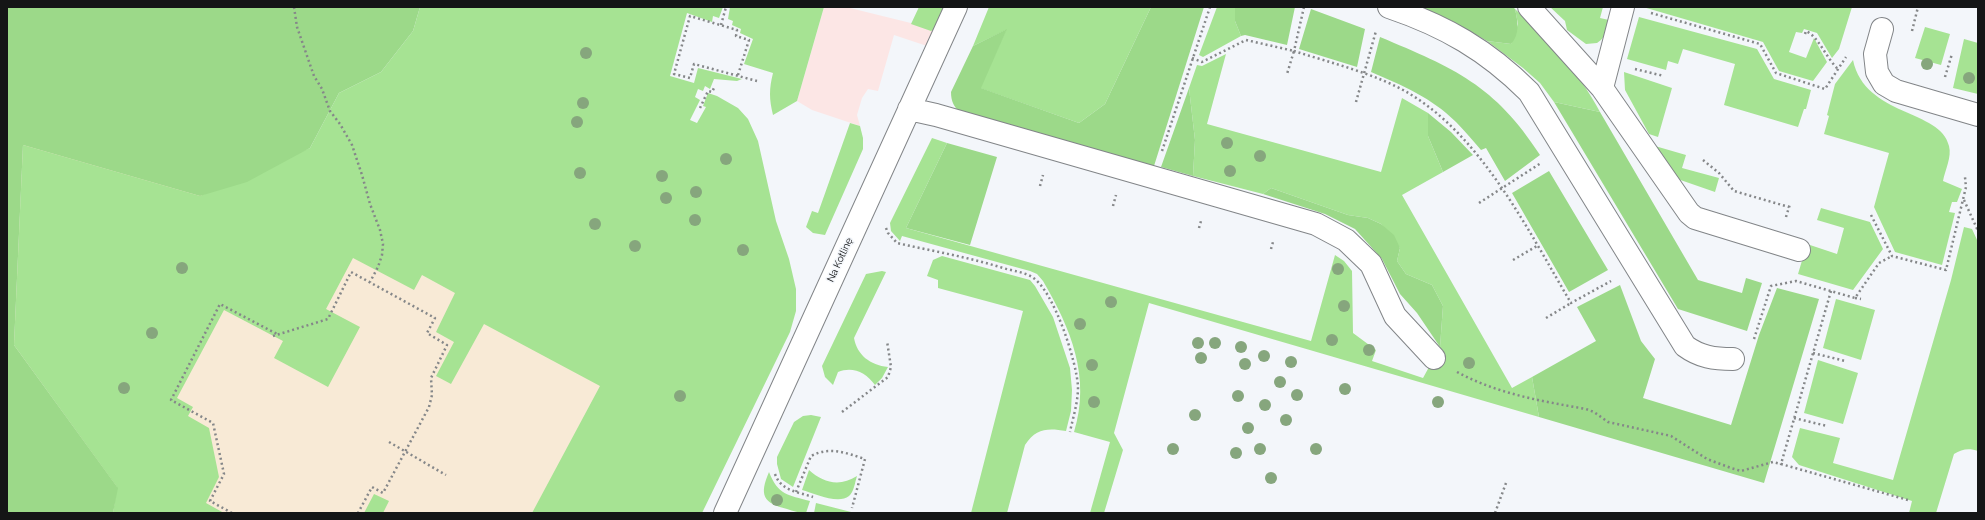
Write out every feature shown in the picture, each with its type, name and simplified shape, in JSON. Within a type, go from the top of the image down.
[{"type":"street","name":"Na Kotlinę","points":[[729,512],[956,7]]},
{"type":"street","points":[[1389,7],[1446,30],[1470,43],[1491,58],[1529,92],[1685,346],[1696,354],[1705,357],[1733,359]]},
{"type":"street","points":[[1529,7],[1602,88],[1689,213],[1695,218],[1799,250]]},
{"type":"street","points":[[1602,88],[1624,7]]},
{"type":"street","points":[[1882,29],[1875,54],[1877,72],[1884,84],[1896,91],[1978,115]]},
{"type":"street","points":[[909,109],[936,115],[1153,176],[1316,224],[1346,240],[1371,264],[1396,316],[1434,358]]},
{"type":"path","points":[[294,7],[298,27],[314,76],[322,89],[330,111],[340,124],[352,145],[370,204],[380,230],[383,244],[382,255],[378,267],[370,282]]},
{"type":"path","points":[[721,25],[726,7]]},
{"type":"path","points":[[1153,176],[1210,7]]},
{"type":"path","points":[[1287,74],[1304,7]]},
{"type":"path","points":[[1910,38],[1918,7]]},
{"type":"path","points":[[1644,11],[1760,44],[1776,73],[1825,88],[1848,54]]},
{"type":"path","points":[[738,75],[748,40],[736,36],[737,30],[690,16],[674,74],[690,78],[694,64],[757,81]]},
{"type":"path","points":[[1356,102],[1376,29]]},
{"type":"path","points":[[1805,34],[1806,31],[1814,34],[1829,60],[1838,69]]},
{"type":"path","points":[[1192,58],[1202,62],[1246,40],[1294,51],[1364,74],[1410,94],[1455,131],[1480,158],[1502,189],[1571,303]]},
{"type":"path","points":[[1944,80],[1952,54]]},
{"type":"path","points":[[1628,67],[1664,76]]},
{"type":"path","points":[[700,108],[708,91],[712,92],[715,86]]},
{"type":"path","points":[[1479,203],[1564,147]]},
{"type":"path","points":[[1703,160],[1719,173],[1734,191],[1789,207]]},
{"type":"path","points":[[1855,298],[1879,263],[1892,256],[1946,270],[1964,199],[1966,188],[1965,177]]},
{"type":"path","points":[[1113,206],[1117,191]]},
{"type":"path","points":[[1964,199],[1978,231]]},
{"type":"path","points":[[1871,216],[1892,256]]},
{"type":"path","points":[[885,224],[888,233],[897,243],[947,253],[1026,274],[1039,283],[1052,305],[1071,349],[1078,386],[1070,432]]},
{"type":"path","points":[[1513,260],[1537,246]]},
{"type":"path","points":[[1546,318],[1636,268]]},
{"type":"path","points":[[273,336],[328,319],[351,272],[435,318],[427,333],[447,345],[430,378],[432,395],[429,407],[383,493],[372,487],[358,513]]},
{"type":"path","points":[[1733,359],[1741,357],[1749,350],[1756,334],[1771,286],[1796,281],[1862,299]]},
{"type":"path","points":[[1781,464],[1831,291]]},
{"type":"path","points":[[232,513],[210,501],[224,474],[212,423],[171,400],[220,304],[277,335]]},
{"type":"path","points":[[842,412],[888,377],[891,367],[887,341]]},
{"type":"path","points":[[1813,353],[1846,361]]},
{"type":"path","points":[[1434,358],[1476,382],[1500,391],[1532,400],[1586,409],[1594,412],[1608,422],[1671,436],[1707,459],[1741,471],[1773,462],[1908,500]]},
{"type":"path","points":[[1794,418],[1827,426]]},
{"type":"path","points":[[389,442],[446,475]]},
{"type":"path","points":[[796,492],[811,456],[826,451],[840,451],[865,459],[852,508]]},
{"type":"path","points":[[774,470],[779,483],[787,489],[814,497]]},
{"type":"path","points":[[1495,513],[1506,483]]},
{"type":"shaded area","points":[[824,7],[846,7],[935,29],[927,46],[894,35],[878,91],[868,89],[862,98],[857,115],[860,126],[812,110],[797,101]]},
{"type":"shaded area","points":[[23,145],[247,182],[721,395],[665,513],[113,513],[117,487],[14,345]]},
{"type":"green space","points":[[7,7],[420,7],[413,31],[381,72],[339,93],[310,148],[247,182],[200,196],[23,145],[14,345],[118,488],[113,513],[7,513]]},
{"type":"green space","points":[[420,7],[723,7],[719,18],[713,16],[712,22],[687,13],[670,76],[694,83],[698,68],[742,79],[737,81],[714,79],[710,89],[705,86],[703,91],[698,89],[695,97],[700,100],[690,120],[697,123],[706,107],[703,106],[708,93],[717,96],[738,108],[748,119],[758,141],[776,221],[789,259],[796,289],[796,311],[790,332],[702,513],[532,513],[600,386],[484,324],[451,384],[436,376],[454,342],[436,332],[455,293],[422,275],[414,290],[353,258],[326,309],[360,327],[328,387],[274,358],[283,341],[224,310],[177,398],[193,407],[188,416],[209,428],[219,477],[206,503],[224,513],[113,513],[117,487],[14,345],[23,145],[200,196],[310,148],[339,93],[381,72],[413,31]]},
{"type":"green space","points":[[730,7],[824,7],[797,101],[773,115],[770,94],[773,73],[744,64],[753,39],[740,33],[741,29],[732,25],[733,21],[728,19]]},
{"type":"green space","points":[[919,7],[944,7],[935,29],[931,31],[911,24]]},
{"type":"green space","points":[[989,7],[1151,7],[1105,104],[1079,123],[980,88],[1006,30],[973,46]]},
{"type":"green space","points":[[1151,7],[1204,7],[1154,166],[960,113],[953,104],[951,92],[973,46],[1007,29],[981,88],[1079,123],[1105,104]]},
{"type":"green space","points":[[1217,7],[1235,7],[1235,21],[1241,36],[1203,57],[1199,55]]},
{"type":"green space","points":[[1235,7],[1295,7],[1287,45],[1245,35],[1241,36],[1235,21]]},
{"type":"green space","points":[[1421,7],[1513,7],[1515,9],[1517,23],[1516,36],[1511,44],[1487,41],[1452,21]]},
{"type":"green space","points":[[1550,7],[1603,7],[1600,18],[1609,20],[1605,35],[1597,43],[1586,44],[1567,30],[1565,21]]},
{"type":"green space","points":[[1643,7],[1852,7],[1839,49],[1832,58],[1817,33],[1804,29],[1802,33],[1796,32],[1789,52],[1806,58],[1814,38],[1827,62],[1813,81],[1779,71],[1763,42]]},
{"type":"green space","points":[[1311,9],[1365,29],[1357,67],[1299,49]]},
{"type":"green space","points":[[1515,9],[1573,70],[1600,112],[1554,102],[1540,83],[1487,41],[1511,44],[1518,24]]},
{"type":"green space","points":[[1639,17],[1757,49],[1774,79],[1811,90],[1806,109],[1804,109],[1798,127],[1724,105],[1735,64],[1683,49],[1678,64],[1668,61],[1666,70],[1627,59]]},
{"type":"green space","points":[[1925,27],[1950,34],[1941,65],[1915,58]]},
{"type":"green space","points":[[1380,37],[1430,59],[1471,81],[1506,111],[1523,131],[1540,155],[1505,181],[1486,148],[1481,150],[1447,113],[1416,93],[1371,72]]},
{"type":"green space","points":[[1964,39],[1978,43],[1978,94],[1953,88]]},
{"type":"green space","points":[[1226,54],[1207,124],[1381,172],[1402,98],[1428,113],[1428,136],[1443,172],[1402,195],[1512,388],[1532,377],[1539,417],[1149,303],[1114,433],[1123,450],[1104,513],[1090,513],[1110,442],[1074,432],[1079,412],[1079,373],[1070,335],[1043,281],[1037,274],[1030,271],[902,236],[900,241],[891,231],[890,223],[932,138],[947,143],[906,228],[1311,341],[1335,255],[1344,261],[1352,271],[1353,333],[1376,350],[1372,361],[1423,378],[1440,347],[1443,306],[1432,285],[1406,274],[1397,261],[1400,248],[1381,224],[1368,218],[1348,215],[1271,188],[1263,194],[1193,176],[1195,140],[1189,88],[1197,65],[1202,66]]},
{"type":"green space","points":[[1853,60],[1860,79],[1872,92],[1887,103],[1932,125],[1943,134],[1949,146],[1949,159],[1943,181],[1962,189],[1957,202],[1952,202],[1949,212],[1955,213],[1942,265],[1895,252],[1874,207],[1889,153],[1824,134],[1835,84]]},
{"type":"green space","points":[[1624,72],[1672,88],[1658,137],[1649,134],[1625,90]]},
{"type":"green space","points":[[1189,88],[1195,140],[1193,176],[1161,167]]},
{"type":"green space","points":[[1554,102],[1600,112],[1698,280],[1742,293],[1746,278],[1762,283],[1747,331],[1678,309]]},
{"type":"green space","points":[[1428,113],[1451,132],[1473,155],[1443,172],[1428,136]]},
{"type":"green space","points":[[850,123],[860,126],[863,138],[863,149],[825,235],[813,233],[806,227],[812,211],[818,213]]},
{"type":"green space","points":[[947,143],[997,157],[970,245],[906,228]]},
{"type":"green space","points":[[1655,146],[1686,155],[1682,168],[1719,178],[1715,192],[1666,175]]},
{"type":"green space","points":[[1549,171],[1608,270],[1569,292],[1512,193]]},
{"type":"green space","points":[[1271,188],[1348,215],[1368,218],[1381,224],[1394,235],[1400,248],[1397,261],[1406,274],[1432,285],[1443,306],[1440,347],[1417,313],[1400,294],[1382,259],[1355,229],[1325,214],[1263,194]]},
{"type":"green space","points":[[1821,208],[1870,222],[1883,249],[1853,290],[1798,274],[1807,244],[1837,254],[1844,228],[1817,220]]},
{"type":"green space","points":[[1964,227],[1972,229],[1978,242],[1978,451],[1966,450],[1954,454],[1936,513],[1909,513],[1912,501],[1799,465],[1792,457],[1800,428],[1840,438],[1833,463],[1893,480],[1951,280]]},
{"type":"green space","points":[[942,256],[1030,280],[1053,317],[1070,368],[1072,390],[1071,411],[1066,431],[1043,430],[1029,439],[1025,445],[1007,513],[971,513],[1023,311],[938,288],[938,280],[927,276],[933,260]]},
{"type":"green space","points":[[882,271],[886,272],[854,338],[858,349],[865,358],[881,366],[888,367],[882,378],[875,385],[871,380],[858,371],[843,370],[838,372],[833,385],[825,377],[822,366],[866,274]]},
{"type":"green space","points":[[1620,285],[1641,341],[1655,359],[1643,398],[1731,425],[1759,335],[1777,288],[1819,299],[1764,483],[1539,417],[1532,377],[1596,341],[1577,307]]},
{"type":"green space","points":[[1836,299],[1875,310],[1861,360],[1823,348]]},
{"type":"green space","points":[[1818,360],[1858,373],[1843,424],[1804,413]]},
{"type":"green space","points":[[811,415],[821,417],[793,487],[781,479],[777,464],[777,457],[794,422],[803,416]]},
{"type":"green space","points":[[809,470],[820,478],[832,482],[844,482],[857,476],[852,492],[849,496],[839,499],[832,499],[802,490]]},
{"type":"green space","points":[[769,472],[772,480],[780,490],[790,495],[810,501],[806,513],[779,507],[768,501],[765,497],[764,487]]},
{"type":"green space","points":[[374,494],[389,501],[383,513],[364,513]]},
{"type":"green space","points":[[816,503],[855,513],[814,513]]}]
